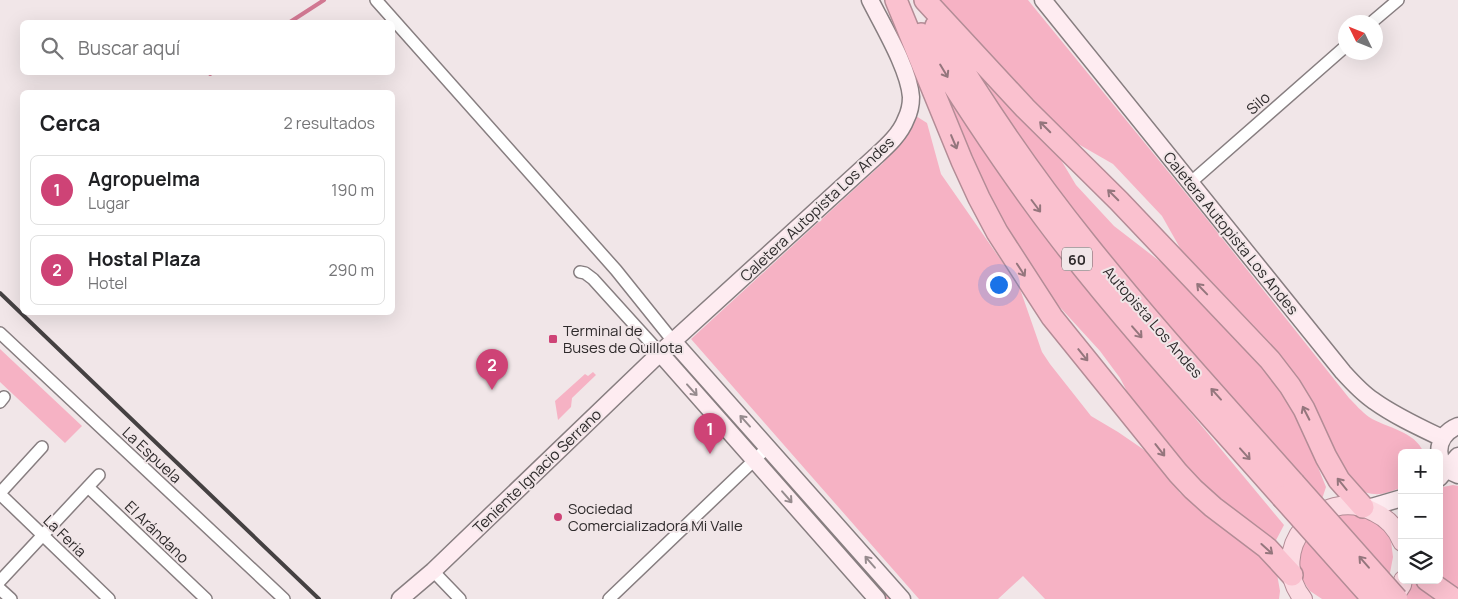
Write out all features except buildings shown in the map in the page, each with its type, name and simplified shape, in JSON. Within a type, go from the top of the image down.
[{"type":"highway","points":[[896,0],[978,198],[1052,317],[1188,484],[1213,507],[1267,548],[1291,586]]},
{"type":"highway","name":"Autopista Los Andes","points":[[900,0],[949,79],[1029,197],[1103,292],[1152,349],[1395,599]]},
{"type":"highway","name":"Autopista Los Andes","points":[[920,0],[964,72],[1034,174],[1086,243],[1169,341],[1374,599]]},
{"type":"highway","points":[[925,0],[1025,108],[1119,201],[1270,360],[1290,386],[1304,409],[1336,475],[1365,508]]},
{"type":"highway","points":[[1433,584],[1454,599]]},
{"type":"main road","points":[[1303,599],[1291,586],[1291,554],[1294,542],[1300,531],[1308,521],[1319,514],[1330,508],[1343,506],[1365,508],[1381,515],[1392,524],[1400,539]]},
{"type":"main road","points":[[1395,599],[1402,584]]},
{"type":"street","points":[[376,0],[394,20]]},
{"type":"street","name":"Caletera Autopista Los Andes","points":[[673,341],[899,133],[906,120],[911,98],[908,80],[870,0]]},
{"type":"street","name":"Caletera Autopista Los Andes","points":[[1043,0],[1343,372],[1372,401],[1442,438]]},
{"type":"street","points":[[1380,15],[1398,0]]},
{"type":"street","points":[[395,21],[616,270],[673,341],[902,599]]},
{"type":"street","name":"Silo","points":[[1190,183],[1338,53]]},
{"type":"street","points":[[580,272],[593,279],[877,599]]},
{"type":"street","name":"La Espuela","points":[[0,333],[284,599]]},
{"type":"street","name":"Teniente Ignacio Serrano","points":[[400,599],[433,571],[673,341]]},
{"type":"street","points":[[1446,474],[1440,457],[1440,444],[1442,438],[1451,429],[1458,426]]},
{"type":"street","points":[[0,494],[42,447]]},
{"type":"street","points":[[609,599],[768,447]]},
{"type":"street","points":[[1446,474],[1458,456]]},
{"type":"street","points":[[0,581],[99,475]]},
{"type":"street","name":"El Arándano","points":[[88,486],[206,599]]},
{"type":"street","name":"La Feria","points":[[0,494],[109,599]]},
{"type":"street","points":[[1365,508],[1398,499]]},
{"type":"street","points":[[433,571],[460,599]]},
{"type":"street","points":[[0,589],[11,599]]},
{"type":"shaded area","points":[[935,0],[1028,0],[1206,218],[1349,398],[1369,417],[1400,431],[1420,445],[1422,449],[1398,449],[1398,489],[1383,494],[1372,494],[1353,487],[1206,285],[1180,248],[1162,216],[1113,164],[1052,129]]},
{"type":"shaded area","points":[[981,74],[1058,155],[1076,185],[1114,226],[1162,263],[1277,384],[1299,420],[1326,487],[1322,499],[1311,492],[1088,233],[1011,126]]},
{"type":"shaded area","points":[[946,92],[1038,229],[1284,525],[1274,544],[1187,477],[1132,401],[1120,378],[1100,351],[1046,292],[1014,242],[974,170],[941,96]]},
{"type":"shaded area","points":[[916,116],[927,123],[941,174],[1019,286],[1042,352],[1050,364],[1091,416],[1153,456],[1180,493],[1257,548],[1277,574],[1280,591],[1279,599],[1045,599],[1023,576],[998,599],[919,599],[691,339],[883,163],[912,126]]},
{"type":"shaded area","points":[[0,349],[82,426],[65,443],[0,382]]},
{"type":"shaded area","points":[[593,372],[596,375],[572,398],[571,407],[558,420],[555,401],[585,374],[588,376]]},
{"type":"shaded area","points":[[1458,486],[1458,595],[1443,583],[1443,487]]},
{"type":"shaded area","points":[[1357,509],[1384,527],[1391,541],[1393,557],[1390,573],[1382,587],[1366,599],[1322,599],[1310,591],[1301,578],[1296,547],[1312,519]]},
{"type":"shaded area","points":[[815,518],[819,518],[828,524],[894,599],[884,599]]},
{"type":"shaded area","points":[[1408,584],[1422,584],[1441,599],[1407,599],[1404,596]]},
{"type":"waterway","points":[[293,20],[324,0]]},
{"type":"railway","points":[[0,293],[20,312]]},
{"type":"railway","points":[[23,315],[319,599]]},
{"type":"place","name":"Terminal de Buses de Quillota","points":[[553,339]]},
{"type":"place","name":"Hostal Plaza","points":[[492,390]]},
{"type":"place","name":"Agropuelma","points":[[710,454]]},
{"type":"place","name":"Sociedad Comercializadora Mi Valle","points":[[558,517]]}]
